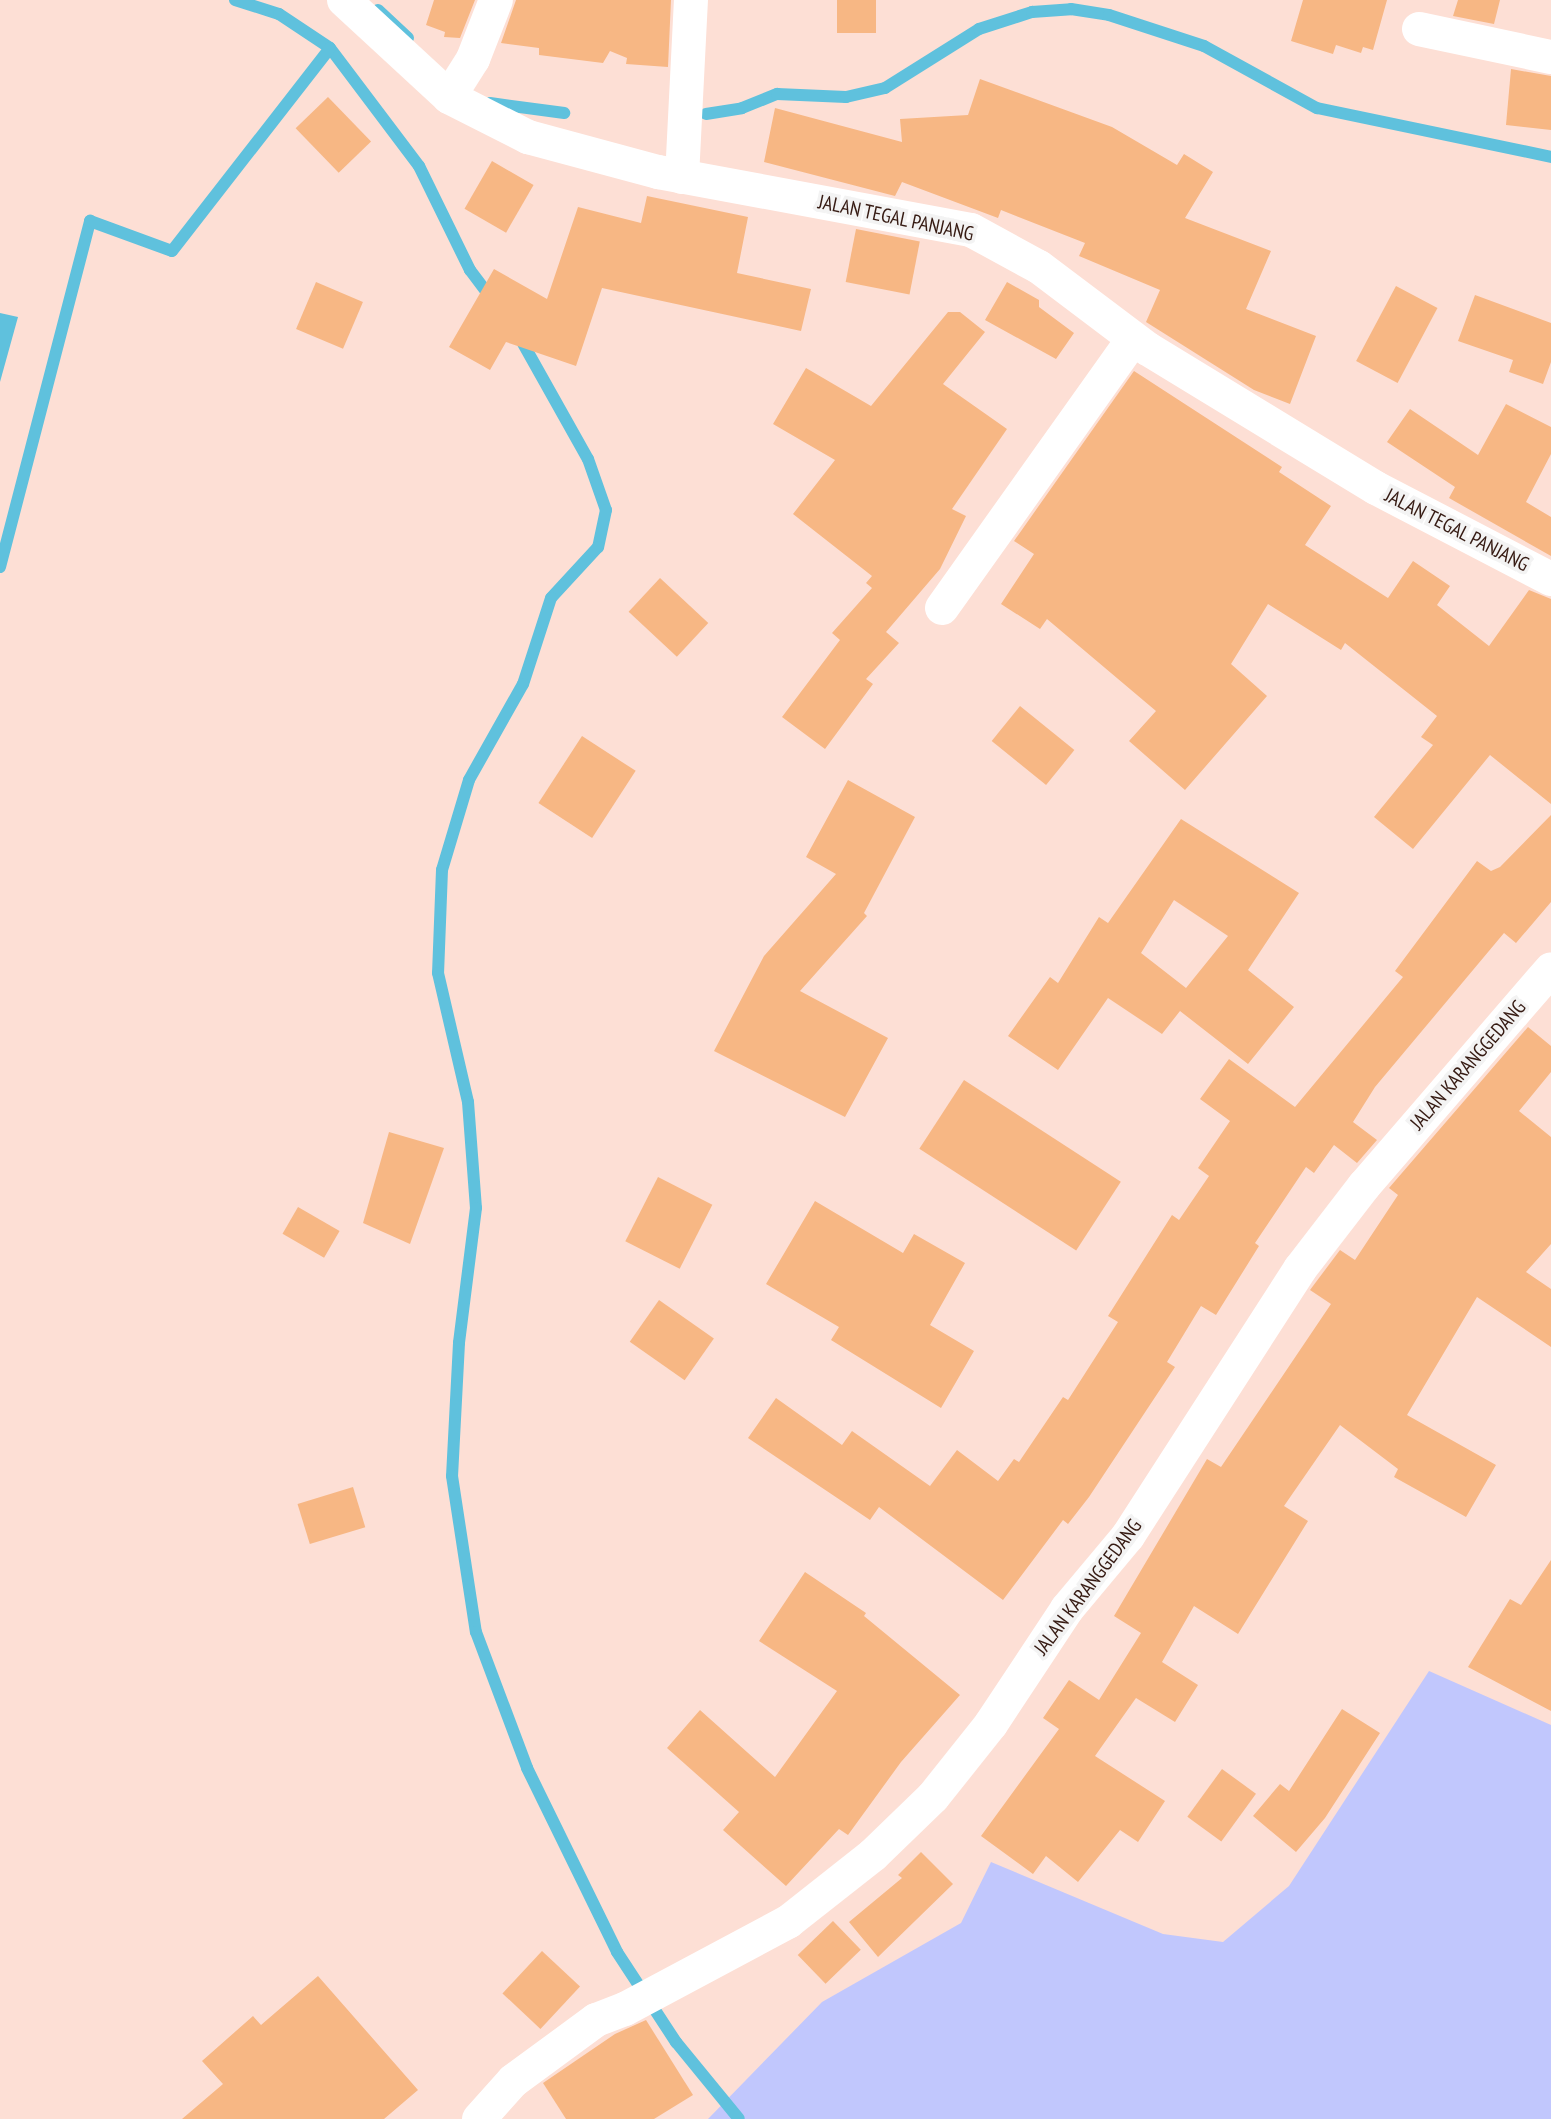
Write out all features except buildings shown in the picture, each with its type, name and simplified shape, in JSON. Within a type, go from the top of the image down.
[{"type":"street","name":"JALAN TEGAL PANJANG","points":[[344,0],[449,97],[528,137],[682,177],[971,230],[1039,267],[1133,339],[1376,488],[1551,579]]},
{"type":"street","points":[[449,97],[473,59],[496,0]]},
{"type":"street","points":[[682,177],[691,0]]},
{"type":"street","points":[[1419,29],[1551,57]]},
{"type":"street","points":[[942,608],[1133,339]]},
{"type":"street","name":"JALAN KARANGGEDANG","points":[[479,2119],[524,2072],[596,2020],[625,2009],[788,1922],[873,1855],[933,1797],[991,1724],[1067,1609],[1128,1536],[1300,1269],[1364,1186],[1551,969]]},
{"type":"shaded area","points":[[0,313],[18,317],[0,382]]},
{"type":"shaded area","points":[[1429,1671],[1551,1725],[1551,2119],[708,2119],[822,2002],[961,1923],[991,1862],[1163,1934],[1223,1942],[1289,1886]]},
{"type":"waterway","points":[[235,0],[279,14],[330,48],[419,166],[470,270],[493,300]]},
{"type":"waterway","points":[[706,114],[742,108],[777,94],[846,97],[885,88],[979,29],[1032,12],[1071,9],[1109,15],[1204,46],[1317,108],[1551,157]]},
{"type":"waterway","points":[[378,10],[408,38]]},
{"type":"waterway","points":[[0,567],[90,221],[172,251],[330,48]]},
{"type":"waterway","points":[[490,103],[564,113]]},
{"type":"waterway","points":[[520,338],[588,459],[606,510],[598,547],[551,598],[523,684],[469,780],[442,870],[438,973],[468,1102],[476,1208],[459,1343],[452,1476],[476,1632],[527,1768],[617,1952],[676,2042],[739,2119]]}]
